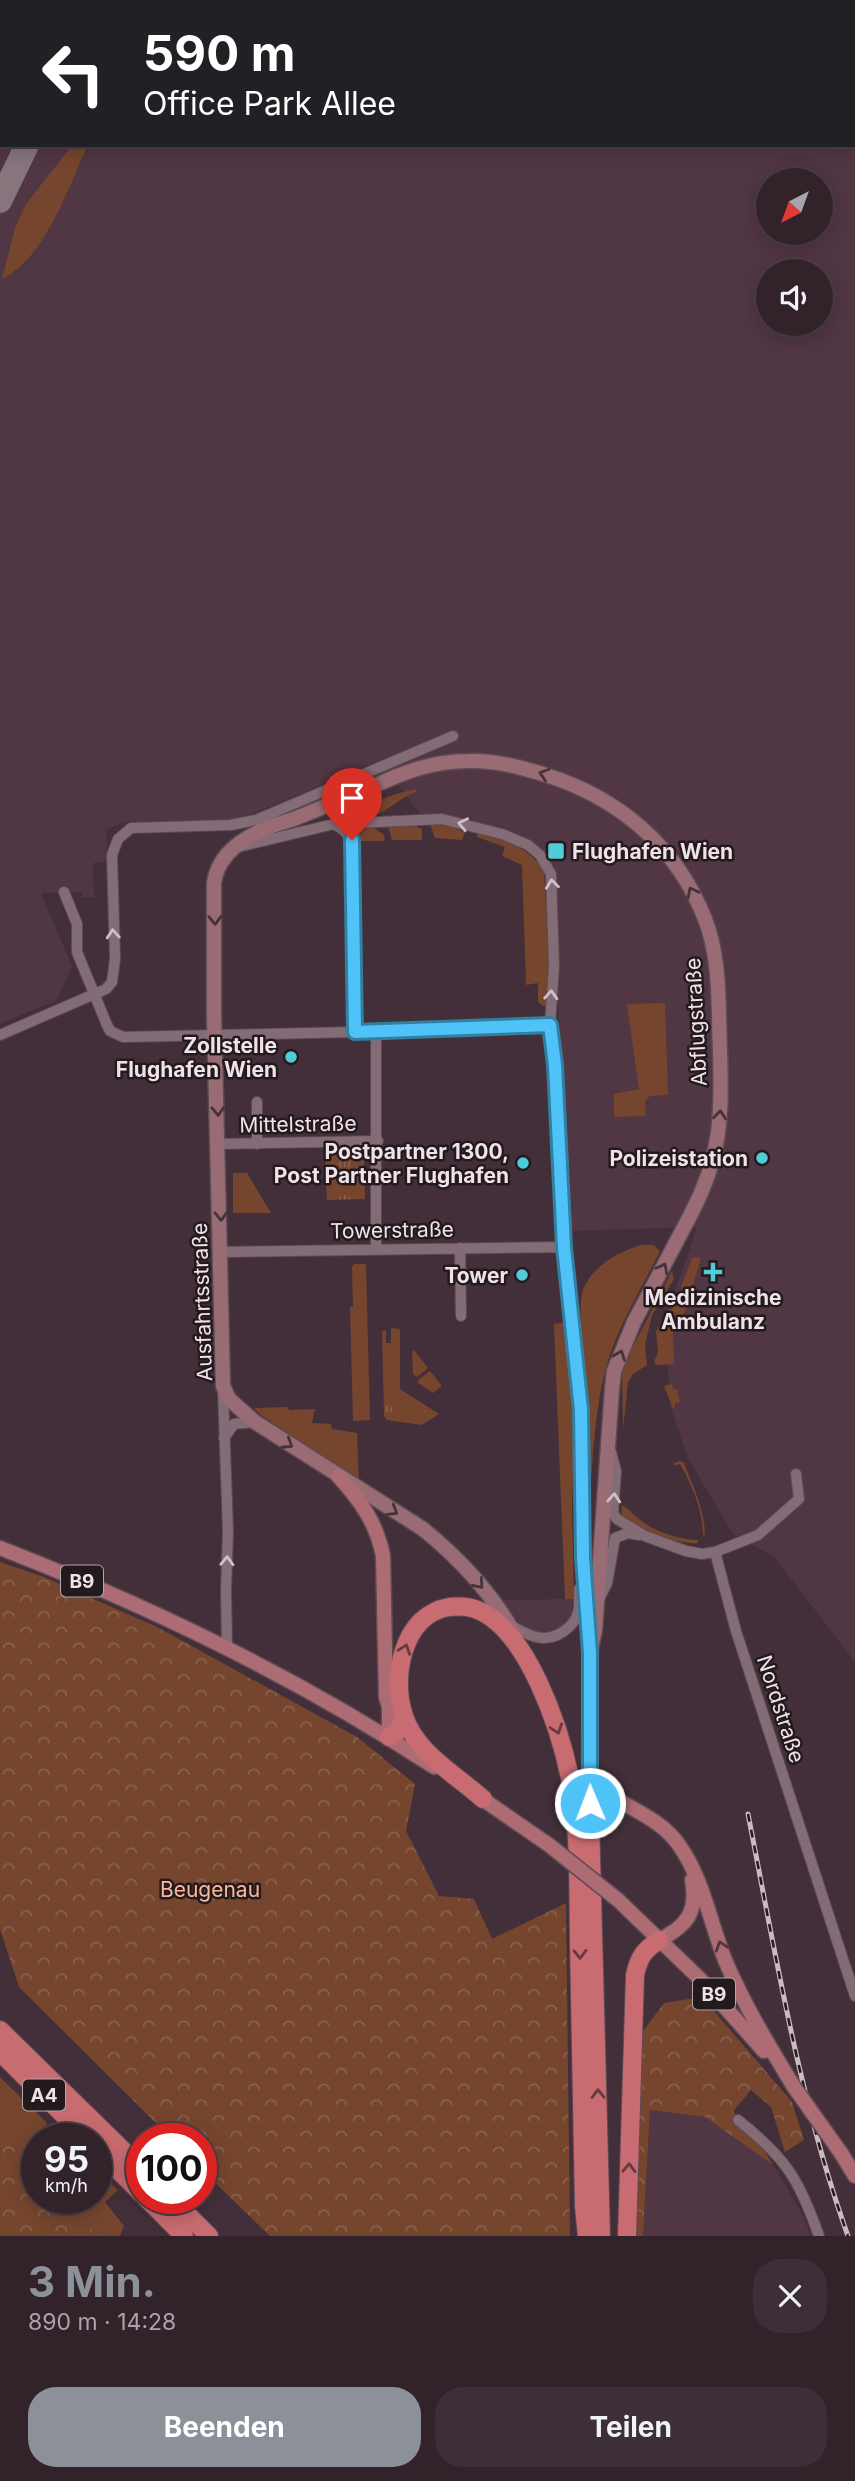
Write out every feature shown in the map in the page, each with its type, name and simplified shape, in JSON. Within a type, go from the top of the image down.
[{"type":"highway","points":[[389,1737],[402,1726],[404,1716],[399,1688],[400,1666],[411,1634],[420,1622],[444,1608],[458,1606],[472,1607],[488,1614],[512,1640],[531,1666],[556,1723],[575,1810],[584,2206],[587,2236]]},
{"type":"highway","points":[[404,1716],[427,1753],[483,1799]]},
{"type":"highway","points":[[589,1779],[601,2236]]},
{"type":"highway","points":[[627,2236],[635,1975],[638,1958],[659,1940]]},
{"type":"highway","name":"A4","points":[[0,2030],[126,2152]]},
{"type":"highway","name":"A4","points":[[0,2052],[72,2123]]},
{"type":"highway","points":[[112,2164],[126,2178]]},
{"type":"highway","points":[[580,2236],[584,2206]]},
{"type":"highway","points":[[162,2214],[184,2236]]},
{"type":"highway","points":[[188,2214],[209,2236]]},
{"type":"main road","points":[[338,1476],[370,1516],[380,1537],[383,1556],[389,1737]]},
{"type":"main road","name":"B9","points":[[0,1548],[131,1601],[227,1647],[389,1737],[549,1844],[618,1900],[713,1994],[794,2087],[855,2176]]},
{"type":"main road","points":[[360,1720],[374,1716],[386,1697]]},
{"type":"main road","points":[[589,1779],[607,1794],[655,1821],[679,1844],[708,1906],[724,1957],[758,2028],[794,2087]]},
{"type":"main road","points":[[659,1940],[681,1927],[689,1917],[694,1891],[688,1859]]},
{"type":"street","points":[[0,1035],[94,995],[113,982],[114,846],[124,832],[131,828],[231,824],[256,820],[453,736]]},
{"type":"street","name":"Abflugstraße","points":[[234,848],[253,835],[279,823],[403,772],[435,764],[465,761],[510,764],[573,785],[601,798],[639,824],[662,847],[690,887],[705,920],[716,960],[721,1102],[719,1131],[714,1160],[691,1214],[634,1322],[614,1371],[590,1653],[589,1779]]},
{"type":"street","points":[[234,848],[334,824],[442,819],[502,834],[528,845],[540,855],[551,874],[554,966],[550,1025],[555,1065],[564,1247],[581,1410],[583,1558],[590,1653]]},
{"type":"street","points":[[334,824],[347,833],[353,849],[355,1032]]},
{"type":"street","name":"Ausfahrtsstraße","points":[[234,848],[219,864],[214,883],[223,1386],[229,1399],[255,1422],[423,1529],[446,1548],[509,1623],[531,1666]]},
{"type":"street","points":[[64,892],[78,924],[76,952],[110,1031],[124,1037],[550,1025]]},
{"type":"street","points":[[376,1031],[376,1249]]},
{"type":"street","points":[[257,1102],[257,1144]]},
{"type":"street","name":"Mittelstraße","points":[[219,1144],[378,1141]]},
{"type":"street","name":"Towerstraße","points":[[221,1252],[564,1247]]},
{"type":"street","points":[[460,1248],[461,1316]]},
{"type":"street","points":[[223,1386],[228,1531],[227,1647]]},
{"type":"street","points":[[224,1438],[234,1424],[255,1422]]},
{"type":"street","points":[[609,1443],[616,1471],[613,1513],[625,1526],[686,1551],[715,1552],[758,1535],[799,1499],[796,1474]]},
{"type":"street","points":[[596,1604],[607,1583],[615,1538],[628,1533],[645,1536]]},
{"type":"street","name":"Nordstraße","points":[[715,1552],[736,1632],[855,1996]]},
{"type":"street","points":[[509,1623],[527,1635],[544,1639],[556,1636],[573,1623],[579,1612],[579,1568],[583,1558]]},
{"type":"street","points":[[738,2120],[783,2160],[808,2205],[820,2236]]},
{"type":"shaded area","points":[[0,147],[855,147],[855,1662],[774,1557],[733,1534],[688,1458],[670,1406],[665,1322],[697,1227],[571,1231],[550,861],[501,827],[420,814],[380,760],[249,815],[229,820],[124,822],[106,830],[107,862],[93,863],[94,897],[82,897],[82,892],[41,893],[72,966],[57,1000],[0,1024]]},
{"type":"shaded area","points":[[574,1599],[571,1618],[553,1633],[544,1636],[526,1631],[503,1602],[504,1600]]},
{"type":"shaded area","points":[[650,2110],[705,2117],[773,2165],[803,2215],[811,2236],[643,2236]]},
{"type":"green space","points":[[87,147],[54,221],[31,255],[2,279],[15,228],[26,204],[70,148]]},
{"type":"green space","points":[[416,789],[416,792],[374,816],[350,818],[381,799]]},
{"type":"green space","points":[[430,824],[450,826],[465,832],[462,840],[435,838]]},
{"type":"green space","points":[[413,825],[422,829],[422,840],[392,840],[388,826]]},
{"type":"green space","points":[[371,826],[384,835],[385,841],[358,841],[348,827]]},
{"type":"green space","points":[[477,831],[524,850],[544,872],[550,969],[547,1006],[538,1002],[538,983],[526,985],[522,865],[502,856],[505,847],[477,837]]},
{"type":"green space","points":[[665,1003],[668,1095],[650,1096],[645,1101],[646,1116],[614,1117],[614,1094],[639,1089],[627,1004]]},
{"type":"green space","points":[[364,1153],[365,1199],[327,1200],[325,1154]]},
{"type":"green space","points":[[233,1173],[247,1173],[271,1213],[233,1213]]},
{"type":"green space","points":[[641,1245],[654,1245],[660,1251],[623,1323],[606,1368],[596,1424],[591,1480],[588,1480],[588,1393],[581,1313],[583,1290],[599,1267],[624,1251]]},
{"type":"green space","points":[[692,1258],[701,1258],[683,1317],[683,1326],[673,1327],[674,1364],[657,1365],[654,1362],[658,1352],[656,1332],[683,1291],[681,1286]]},
{"type":"green space","points":[[354,1264],[366,1264],[370,1420],[353,1421],[350,1307],[353,1306]]},
{"type":"green space","points":[[672,1271],[674,1279],[652,1315],[645,1345],[647,1365],[633,1374],[628,1382],[623,1430],[622,1368]]},
{"type":"green space","points":[[563,1323],[575,1428],[572,1505],[574,1599],[565,1599],[554,1324]]},
{"type":"green space","points":[[391,1328],[400,1329],[400,1389],[439,1414],[422,1425],[387,1420],[384,1416],[382,1331],[386,1331],[386,1343],[391,1343]]},
{"type":"green space","points":[[414,1350],[428,1368],[417,1377],[413,1374]]},
{"type":"green space","points":[[430,1371],[442,1386],[433,1393],[418,1383],[418,1380]]},
{"type":"green space","points":[[672,1384],[673,1390],[677,1389],[680,1402],[675,1403],[673,1408],[664,1386]]},
{"type":"green space","points":[[401,1395],[425,1411],[414,1423],[395,1414],[385,1413],[384,1401]]},
{"type":"green space","points":[[288,1407],[289,1410],[315,1409],[312,1423],[331,1424],[332,1429],[357,1433],[359,1481],[254,1408]]},
{"type":"green space","points":[[674,1463],[684,1463],[698,1498],[705,1536],[699,1507],[689,1481],[680,1464],[674,1466]]},
{"type":"green space","points":[[622,1505],[659,1531],[675,1537],[698,1540],[698,1543],[671,1540],[630,1525],[624,1519]]},
{"type":"green space","name":"Beugenau","points":[[0,1562],[44,1577],[159,1628],[357,1737],[415,1784],[406,1831],[439,1896],[474,1899],[492,1939],[566,1903],[570,2236],[270,2236],[217,2185],[217,2123],[156,2123],[19,1987],[0,1929]]},
{"type":"green space","points":[[702,1997],[792,2102],[804,2140],[785,2152],[771,2107],[751,2090],[734,2110],[736,2123],[761,2145],[773,2165],[705,2117],[650,2110],[643,2236],[633,2236],[641,2034],[664,2003]]},
{"type":"green space","points":[[0,2077],[47,2123],[21,2123],[21,2153],[0,2136]]},
{"type":"green space","points":[[0,2136],[21,2153],[21,2214],[49,2214],[112,2236],[0,2236]]},
{"type":"green space","points":[[112,2185],[118,2190],[112,2196]]},
{"type":"green space","points":[[112,2211],[124,2226],[120,2236],[112,2236],[49,2214],[112,2214]]},
{"type":"taxiway","points":[[0,201],[26,147]]},
{"type":"railway","points":[[748,1814],[802,2080],[848,2236]]},
{"type":"place","name":"Flughafen Wien","points":[[556,851]]},
{"type":"place","name":"Zollstelle Flughafen Wien","points":[[291,1057]]},
{"type":"place","name":"Polizeistation","points":[[762,1158]]},
{"type":"place","name":"Postpartner 1300, Post Partner Flughafen","points":[[523,1163]]},
{"type":"place","name":"Medizinische Ambulanz","points":[[713,1272]]},
{"type":"place","name":"Tower","points":[[522,1275]]},
{"type":"route","points":[[352,840],[355,1032],[550,1025],[555,1065],[564,1247],[581,1410],[583,1558],[590,1653],[590,1803]]}]
